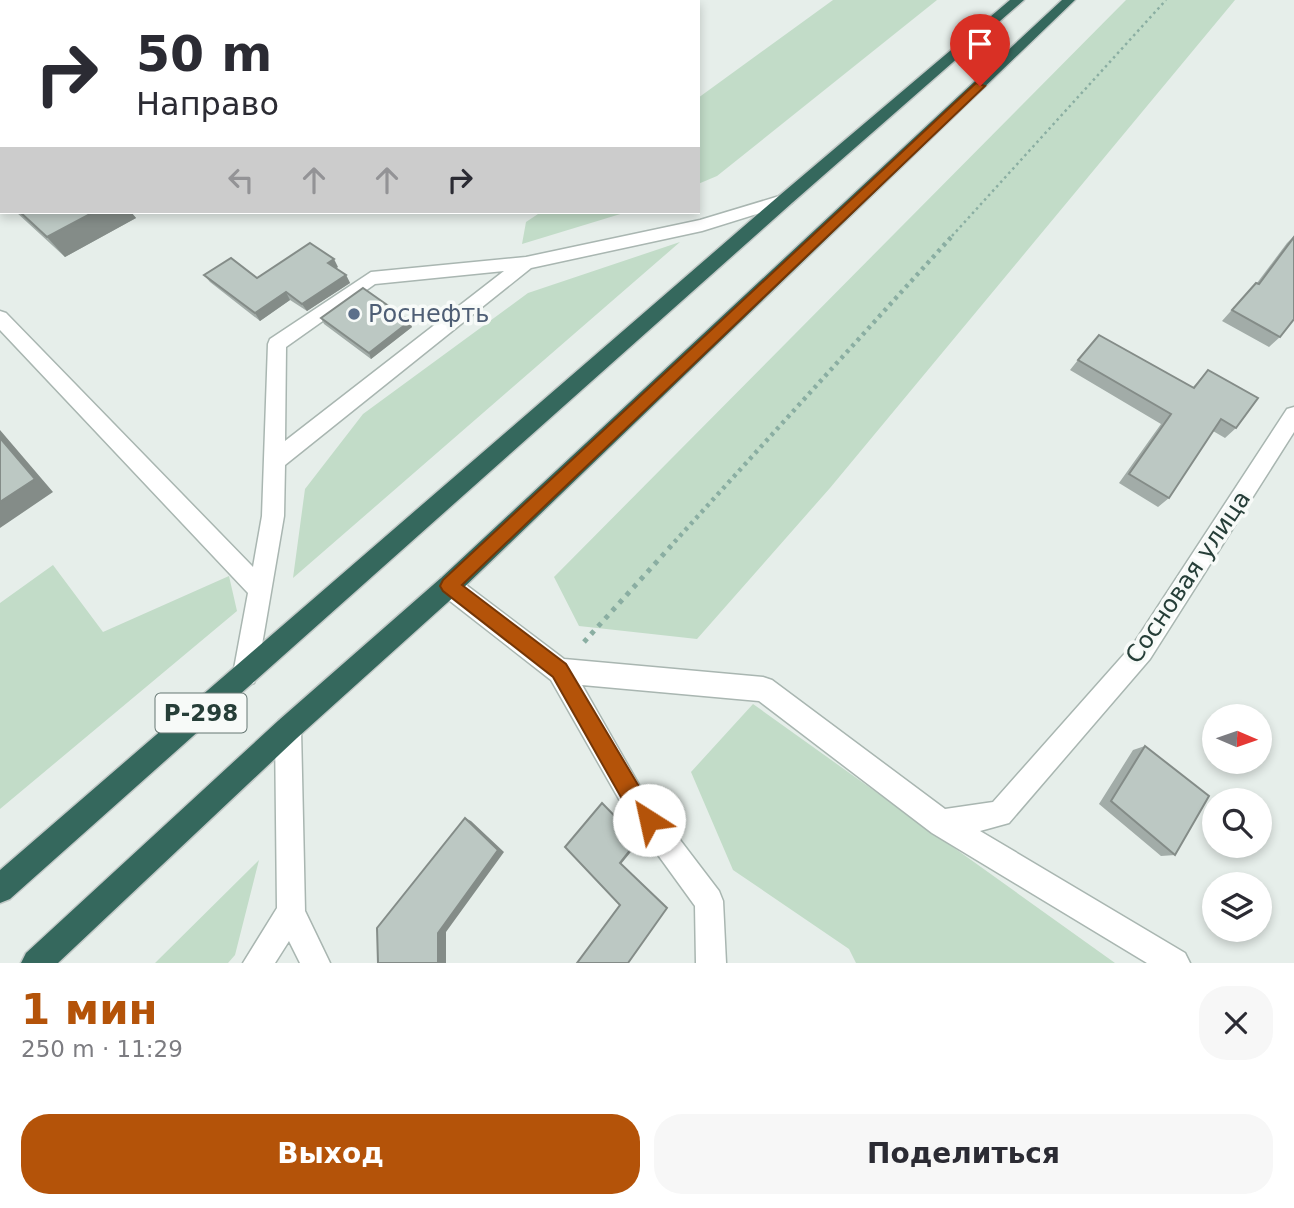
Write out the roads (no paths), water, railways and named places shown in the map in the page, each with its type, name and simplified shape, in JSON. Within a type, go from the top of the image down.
[{"type":"highway","name":"Р-298","points":[[0,889],[786,199],[1018,0]]},
{"type":"highway","name":"Р-298","points":[[36,963],[288,729],[449,586],[1069,0]]},
{"type":"street","points":[[245,674],[273,516],[277,344],[371,278],[526,263],[702,225],[786,199]]},
{"type":"street","points":[[275,461],[526,263]]},
{"type":"street","points":[[0,318],[260,590]]},
{"type":"street","name":"Сосновая улица","points":[[942,822],[1000,814],[1133,661],[1294,415]]},
{"type":"street","points":[[449,586],[559,671],[634,799],[709,901],[711,963]]},
{"type":"street","points":[[559,671],[763,689],[942,822],[1175,963]]},
{"type":"street","points":[[288,729],[291,912],[315,963]]},
{"type":"street","points":[[258,963],[291,912]]},
{"type":"place","name":"Роснефть","points":[[354,314]]}]
